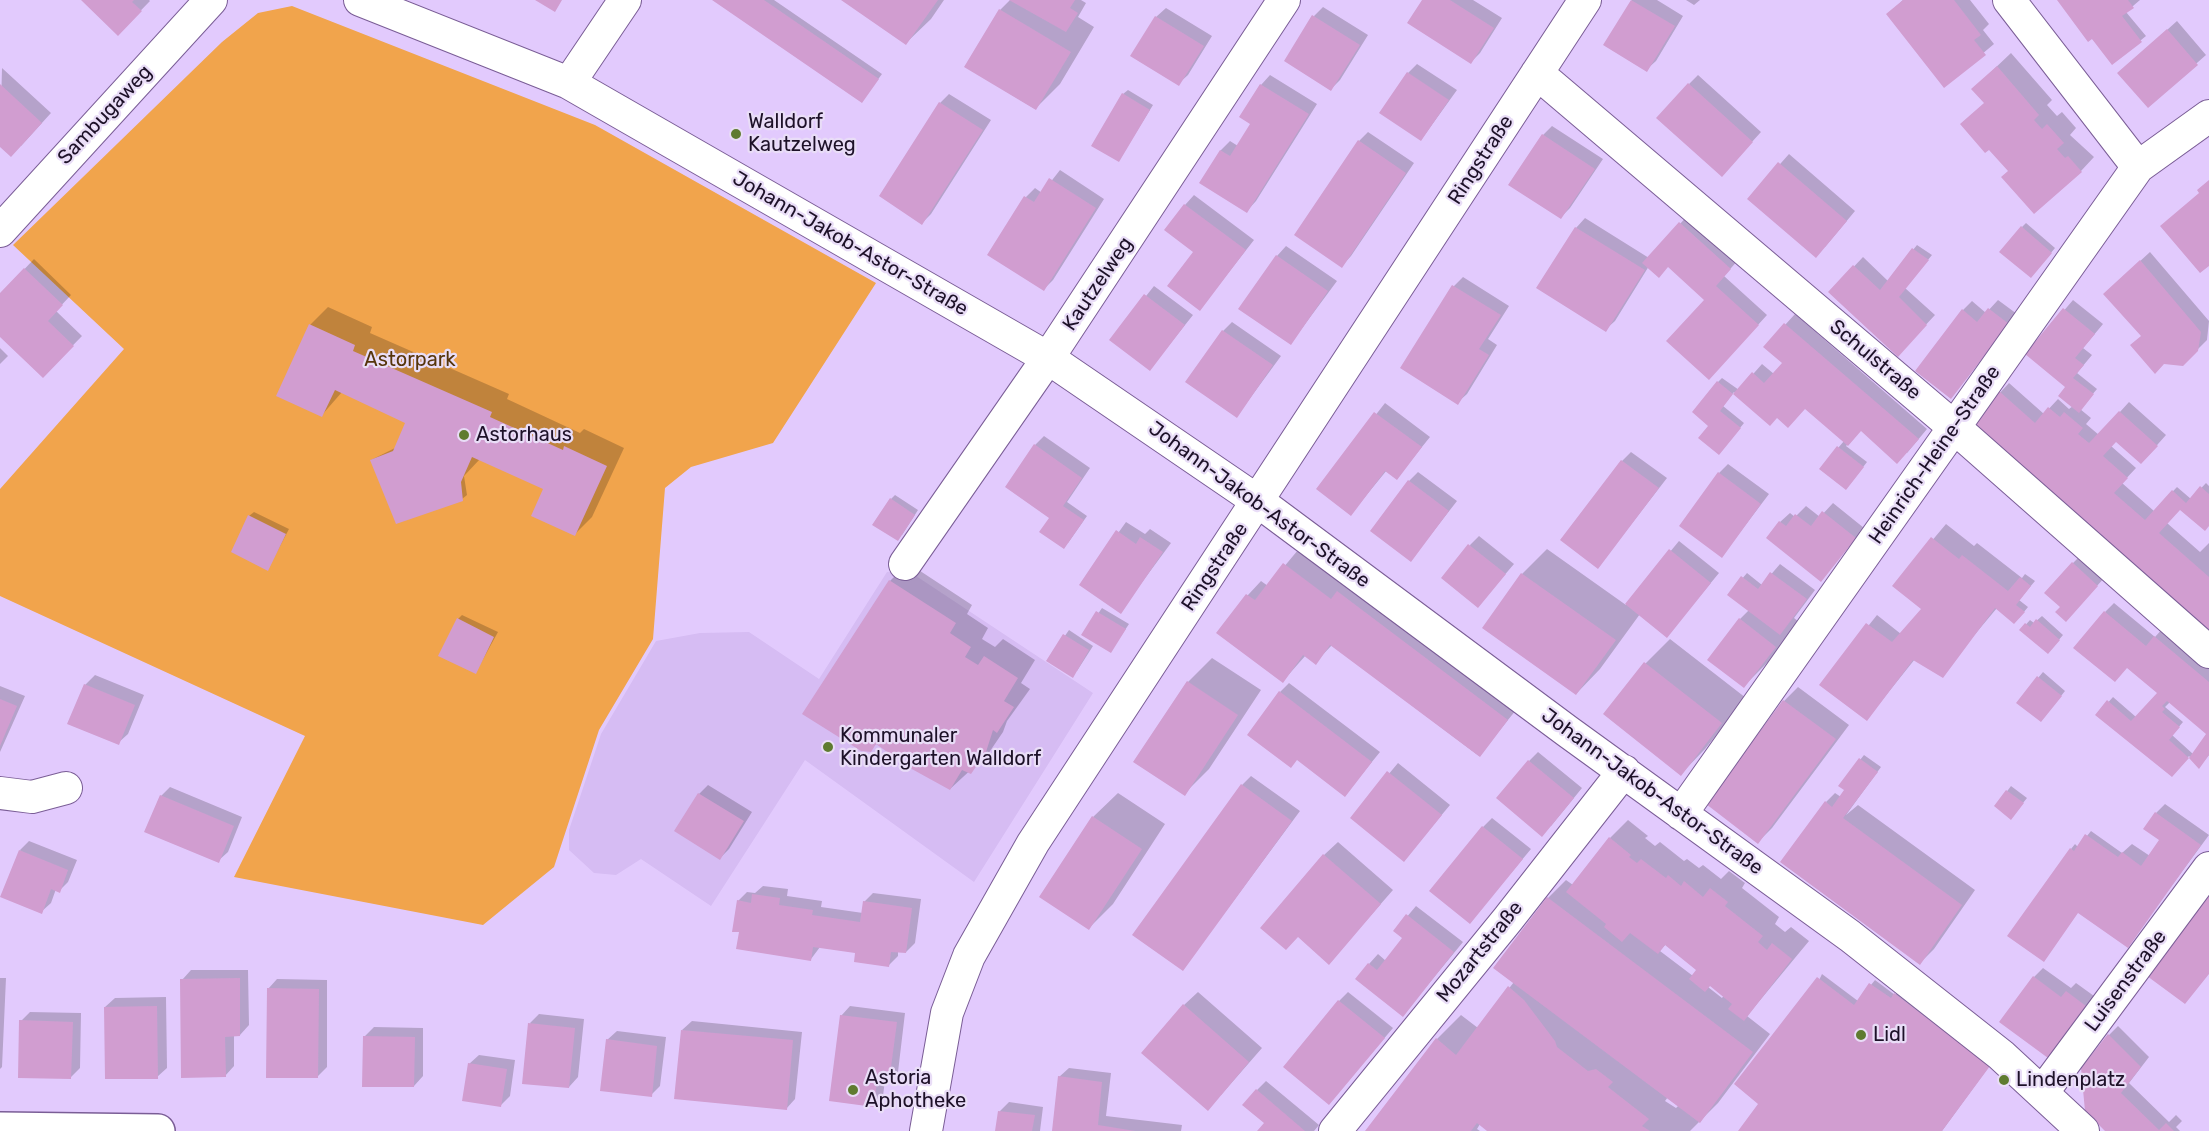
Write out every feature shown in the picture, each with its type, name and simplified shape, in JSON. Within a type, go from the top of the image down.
[{"type":"street","name":"Sambugaweg","points":[[0,231],[211,0]]},
{"type":"street","name":"Johann-Jakob-Astor-Straße","points":[[360,0],[569,83],[1048,358],[1259,502],[1850,936],[2001,1055],[2083,1131]]},
{"type":"street","points":[[569,83],[625,0]]},
{"type":"street","name":"Kautzelweg","points":[[905,564],[1048,358],[1284,0]]},
{"type":"street","name":"Ringstraße","points":[[926,1131],[947,1013],[969,956],[1033,843],[1259,502],[1585,0]]},
{"type":"street","points":[[2009,0],[2138,167]]},
{"type":"street","name":"Schulstraße","points":[[1537,73],[1955,428],[2209,652]]},
{"type":"street","name":"Heinrich-Heine-Straße","points":[[1681,814],[2138,167],[2209,116]]},
{"type":"street","name":"Mozartstraße","points":[[1335,1131],[1508,920],[1624,771]]},
{"type":"street","points":[[0,793],[32,797],[66,788]]},
{"type":"street","name":"Luisenstraße","points":[[2042,1093],[2209,868]]},
{"type":"street","points":[[0,1129],[158,1131]]},
{"type":"shaded area","name":"Kommunaler Kindergarten Walldorf","points":[[907,570],[1093,693],[974,882],[805,760],[711,906],[641,859],[616,875],[594,873],[569,850],[569,830],[601,734],[656,641],[700,633],[749,632],[819,679],[887,572]]},
{"type":"green space","name":"Astorpark","points":[[292,6],[595,125],[876,283],[773,443],[691,467],[665,488],[653,639],[599,730],[554,867],[483,925],[234,877],[305,736],[0,596],[0,489],[124,349],[13,245],[222,42],[258,13]]},
{"type":"building","points":[[81,0],[134,0],[132,2],[142,11],[118,36]]},
{"type":"building","points":[[535,0],[562,0],[555,12]]},
{"type":"building","points":[[712,0],[764,0],[879,79],[862,103]]},
{"type":"building","points":[[841,0],[938,0],[906,45]]},
{"type":"building","points":[[1009,0],[1075,0],[1070,8],[1078,13],[1066,32]]},
{"type":"building","points":[[1422,0],[1450,0],[1494,28],[1471,64],[1407,23]]},
{"type":"building","points":[[1631,0],[1675,26],[1647,72],[1603,45]]},
{"type":"building","points":[[1903,0],[1954,0],[1981,35],[1974,40],[1986,55],[1944,88],[1886,14]]},
{"type":"building","points":[[2057,0],[2128,0],[2134,8],[2122,16],[2142,42],[2112,65],[2092,39],[2088,42]]},
{"type":"building","points":[[999,9],[1071,52],[1036,110],[964,67]]},
{"type":"building","points":[[1312,15],[1360,45],[1331,91],[1284,61]]},
{"type":"building","points":[[1155,16],[1204,46],[1179,86],[1130,56]]},
{"type":"building","points":[[2167,29],[2198,65],[2148,108],[2117,73]]},
{"type":"building","points":[[1997,66],[2039,115],[2034,120],[2042,129],[2047,124],[2064,143],[2057,149],[2065,158],[2068,156],[2082,172],[2034,214],[2001,177],[2008,171],[1989,150],[1985,153],[1960,124],[1984,103],[1971,89]]},
{"type":"building","points":[[1407,72],[1449,100],[1421,141],[1379,113]]},
{"type":"building","points":[[1688,83],[1753,142],[1722,177],[1656,118]]},
{"type":"building","points":[[0,84],[42,123],[11,157],[0,147]]},
{"type":"building","points":[[1260,84],[1309,114],[1247,213],[1199,183],[1220,150],[1230,156],[1250,124],[1239,117]]},
{"type":"building","points":[[1122,93],[1150,110],[1119,162],[1091,146]]},
{"type":"building","points":[[939,102],[983,130],[922,225],[879,196]]},
{"type":"building","points":[[1542,134],[1595,169],[1561,219],[1508,185]]},
{"type":"building","points":[[1358,140],[1406,173],[1342,268],[1294,235]]},
{"type":"building","points":[[1778,162],[1847,221],[1816,258],[1747,199]]},
{"type":"building","points":[[1049,178],[1096,208],[1044,291],[987,255],[1024,196],[1034,202]]},
{"type":"building","points":[[2209,180],[2209,266],[2200,273],[2160,226],[2199,193],[2197,190]]},
{"type":"building","points":[[1184,204],[1246,250],[1200,311],[1167,286],[1193,252],[1164,230]]},
{"type":"building","points":[[1679,222],[1731,269],[1716,286],[1759,325],[1709,380],[1666,341],[1704,300],[1668,267],[1659,278],[1642,263]]},
{"type":"building","points":[[2021,226],[2052,253],[2031,278],[1999,252]]},
{"type":"building","points":[[1575,227],[1645,270],[1606,332],[1536,288]]},
{"type":"building","points":[[1912,248],[1929,260],[1899,297],[1927,325],[1898,357],[1828,292],[1853,265],[1880,290]]},
{"type":"building","points":[[1276,255],[1328,291],[1291,345],[1238,309]]},
{"type":"building","points":[[2140,260],[2201,332],[2198,351],[2183,366],[2164,364],[2155,374],[2130,345],[2141,336],[2103,294]]},
{"type":"building","points":[[24,268],[63,305],[48,321],[74,346],[43,378],[0,337],[0,293]]},
{"type":"building","points":[[1452,285],[1501,315],[1479,349],[1489,355],[1458,405],[1400,368]]},
{"type":"building","points":[[1144,294],[1185,325],[1150,371],[1109,340]]},
{"type":"building","points":[[1988,308],[2009,324],[1951,399],[1915,371],[1962,309],[1977,322]]},
{"type":"building","points":[[2063,308],[2095,334],[2075,358],[2084,365],[2073,378],[2094,394],[2079,413],[2058,396],[2065,387],[2025,354]]},
{"type":"building","points":[[1784,323],[1919,439],[1897,464],[1861,431],[1848,446],[1805,409],[1788,428],[1777,418],[1770,426],[1733,394],[1752,372],[1764,383],[1782,363],[1763,347]]},
{"type":"building","name":"Astorhaus","points":[[309,324],[355,345],[353,351],[492,412],[490,417],[563,450],[564,446],[607,466],[575,536],[531,516],[543,489],[472,457],[461,482],[463,501],[396,524],[370,460],[393,451],[405,423],[335,390],[322,417],[276,396]]},
{"type":"building","points":[[1222,330],[1273,365],[1237,418],[1185,382]]},
{"type":"building","points":[[1717,381],[1733,394],[1720,411],[1741,428],[1719,455],[1698,438],[1708,426],[1692,412]]},
{"type":"building","points":[[1999,391],[2035,423],[2048,407],[2060,417],[2064,412],[2083,428],[2078,434],[2089,443],[2119,411],[2158,446],[2141,464],[2116,442],[2103,456],[2128,478],[2114,493],[2145,520],[2172,490],[2186,503],[2200,486],[2209,494],[2209,526],[2205,531],[2180,510],[2159,533],[2209,577],[2209,632],[1971,422]]},
{"type":"building","points":[[1374,412],[1422,447],[1397,480],[1385,471],[1351,516],[1316,489]]},
{"type":"building","points":[[1034,444],[1082,478],[1063,506],[1084,520],[1064,549],[1039,532],[1049,518],[1005,487]]},
{"type":"building","points":[[1837,446],[1864,467],[1846,490],[1819,469]]},
{"type":"building","points":[[1621,460],[1659,488],[1598,569],[1560,540]]},
{"type":"building","points":[[1718,472],[1761,504],[1722,558],[1679,526]]},
{"type":"building","points":[[1408,480],[1449,511],[1411,562],[1370,531]]},
{"type":"building","points":[[890,498],[915,515],[898,541],[872,525]]},
{"type":"building","points":[[1822,511],[1856,538],[1821,582],[1766,538],[1779,521],[1786,526],[1795,514],[1811,526]]},
{"type":"building","points":[[248,515],[286,534],[268,571],[231,552]]},
{"type":"building","points":[[1116,530],[1136,544],[1140,537],[1163,552],[1121,614],[1079,585]]},
{"type":"building","points":[[1931,537],[1959,559],[1962,555],[2008,591],[2020,577],[2031,586],[2016,605],[2025,612],[2014,624],[1995,608],[1943,678],[1913,660],[1867,721],[1819,685],[1866,623],[1892,642],[1921,609],[1892,586]]},
{"type":"building","points":[[1468,544],[1506,574],[1478,608],[1441,578]]},
{"type":"building","points":[[1669,549],[1711,583],[1667,638],[1625,604]]},
{"type":"building","points":[[2072,562],[2098,586],[2066,622],[2055,612],[2060,607],[2044,593]]},
{"type":"building","points":[[1283,563],[1331,599],[1337,591],[1508,720],[1480,757],[1330,645],[1316,665],[1303,655],[1283,683],[1216,633],[1246,594],[1255,600]]},
{"type":"building","points":[[1770,572],[1807,599],[1780,635],[1727,595],[1741,576],[1758,589]]},
{"type":"building","points":[[1521,573],[1616,640],[1576,695],[1482,628]]},
{"type":"building","points":[[889,580],[956,623],[950,633],[971,647],[965,657],[978,665],[984,656],[1018,678],[1004,701],[1014,707],[997,733],[993,730],[986,752],[971,774],[962,770],[950,790],[910,768],[917,759],[907,752],[905,756],[893,756],[876,744],[871,752],[861,751],[802,714]]},
{"type":"building","points":[[1096,611],[1126,629],[1111,653],[1081,635]]},
{"type":"building","points":[[2104,611],[2146,646],[2154,636],[2209,682],[2209,755],[2199,769],[2189,758],[2172,777],[2095,715],[2107,700],[2131,721],[2157,693],[2127,668],[2115,682],[2073,648]],"holes":[[[2167,701],[2206,734],[2189,758],[2169,740],[2180,727],[2162,712],[2165,709],[2162,706]]]},
{"type":"building","points":[[457,618],[494,637],[476,674],[438,656]]},
{"type":"building","points":[[1739,618],[1776,647],[1744,688],[1707,660]]},
{"type":"building","points":[[2036,619],[2060,640],[2048,654],[2019,630],[2025,623],[2030,627]]},
{"type":"building","points":[[1063,634],[1089,650],[1073,678],[1046,661]]},
{"type":"building","points":[[1644,662],[1722,723],[1681,776],[1603,714]]},
{"type":"building","points":[[2037,676],[2062,696],[2041,722],[2016,703]]},
{"type":"building","points":[[1187,681],[1238,715],[1185,796],[1133,762]]},
{"type":"building","points":[[84,684],[135,705],[119,745],[67,724]]},
{"type":"building","points":[[1279,691],[1372,762],[1345,797],[1297,760],[1291,768],[1247,735]]},
{"type":"building","points":[[0,699],[17,706],[0,746]]},
{"type":"building","points":[[1783,700],[1836,739],[1758,844],[1706,804]]},
{"type":"building","points":[[1859,758],[1878,772],[1843,818],[1962,905],[1920,965],[1780,862],[1825,801],[1832,807],[1844,790],[1838,786]]},
{"type":"building","points":[[1528,760],[1574,798],[1542,837],[1496,798]]},
{"type":"building","points":[[1387,771],[1442,815],[1404,862],[1350,818]]},
{"type":"building","points":[[1241,784],[1292,821],[1183,971],[1132,935]]},
{"type":"building","points":[[2006,790],[2024,803],[2011,820],[1994,806]]},
{"type":"building","points":[[698,793],[744,821],[720,860],[674,831]]},
{"type":"building","points":[[160,795],[234,826],[219,863],[144,832]]},
{"type":"building","points":[[2155,812],[2201,845],[2128,948],[2078,913],[2044,962],[2007,936],[2070,848],[2074,851],[2085,834],[2118,857],[2122,852],[2141,866],[2159,840],[2143,829]]},
{"type":"building","points":[[1092,816],[1142,849],[1089,930],[1039,897]]},
{"type":"building","points":[[1482,826],[1523,859],[1470,924],[1429,891]]},
{"type":"building","points":[[1609,837],[1637,863],[1641,859],[1666,878],[1668,875],[1681,886],[1684,881],[1703,897],[1710,888],[1728,902],[1725,906],[1763,936],[1758,942],[1767,950],[1772,943],[1792,959],[1744,1021],[1728,1009],[1732,1004],[1710,986],[1705,992],[1689,979],[1696,970],[1665,945],[1658,954],[1630,933],[1622,942],[1604,927],[1606,924],[1566,892]]},
{"type":"building","points":[[19,850],[68,870],[60,893],[51,889],[42,914],[0,897]]},
{"type":"building","points":[[1323,854],[1381,904],[1329,965],[1298,937],[1286,950],[1260,928]]},
{"type":"building","points":[[2209,892],[2209,974],[2185,1004],[2147,976]]},
{"type":"building","points":[[752,894],[780,898],[779,905],[813,910],[812,915],[860,922],[863,901],[912,908],[906,953],[891,952],[889,967],[854,962],[855,953],[813,947],[811,961],[736,949],[739,932],[732,932],[737,900],[751,903]]},
{"type":"building","points":[[1547,897],[1753,1052],[1700,1123],[1493,968]]},
{"type":"building","points":[[1406,914],[1454,952],[1403,1017],[1355,979],[1368,963],[1377,970],[1402,938],[1393,931]]},
{"type":"building","points":[[2033,976],[2061,997],[2066,991],[2086,1006],[2048,1058],[1999,1022]]},
{"type":"building","name":"Lidl","points":[[1817,977],[1854,1005],[1869,983],[1891,998],[1894,993],[1990,1066],[1942,1131],[1738,1131],[1758,1104],[1734,1084]]},
{"type":"building","points":[[240,978],[240,1036],[225,1037],[226,1077],[181,1078],[180,979]]},
{"type":"building","points":[[1508,986],[1524,1000],[1555,1041],[1557,1047],[1588,1071],[1596,1069],[1613,1082],[1608,1087],[1649,1119],[1642,1126],[1650,1131],[1487,1131],[1477,1123],[1471,1131],[1365,1131],[1436,1038],[1456,1055]]},
{"type":"building","points":[[267,988],[319,989],[318,1078],[266,1078]]},
{"type":"building","points":[[1338,1000],[1385,1038],[1329,1105],[1283,1067]]},
{"type":"building","points":[[1183,1004],[1249,1062],[1208,1111],[1141,1053]]},
{"type":"building","points":[[157,1006],[158,1079],[105,1079],[104,1007]]},
{"type":"building","points":[[840,1015],[897,1022],[889,1082],[877,1081],[874,1107],[829,1101]]},
{"type":"building","points":[[19,1020],[73,1022],[71,1079],[18,1078]]},
{"type":"building","points":[[528,1023],[575,1028],[569,1088],[522,1084]]},
{"type":"building","points":[[681,1030],[793,1040],[787,1110],[674,1099]]},
{"type":"building","points":[[2108,1034],[2141,1067],[2121,1093],[2159,1130],[2166,1123],[2174,1131],[2105,1131],[2085,1111],[2081,1068]]},
{"type":"building","points":[[363,1036],[415,1037],[414,1087],[362,1087]]},
{"type":"building","points":[[606,1039],[657,1046],[652,1097],[600,1091]]},
{"type":"building","points":[[468,1063],[507,1069],[501,1107],[462,1101]]},
{"type":"building","points":[[1058,1076],[1102,1082],[1098,1125],[1135,1131],[1052,1131]]},
{"type":"building","points":[[1256,1089],[1305,1131],[1257,1131],[1264,1123],[1242,1105]]},
{"type":"building","points":[[998,1111],[1035,1115],[1032,1131],[995,1131]]},
{"type":"place","name":"Walldorf Kautzelweg","points":[[736,134]]},
{"type":"place","name":"Astorhaus","points":[[464,435]]},
{"type":"place","name":"Kommunaler Kindergarten Walldorf","points":[[828,747]]},
{"type":"place","name":"Lidl","points":[[1861,1035]]},
{"type":"place","name":"Lindenplatz","points":[[2004,1080]]},
{"type":"place","name":"Astoria Aphotheke","points":[[853,1090]]}]
